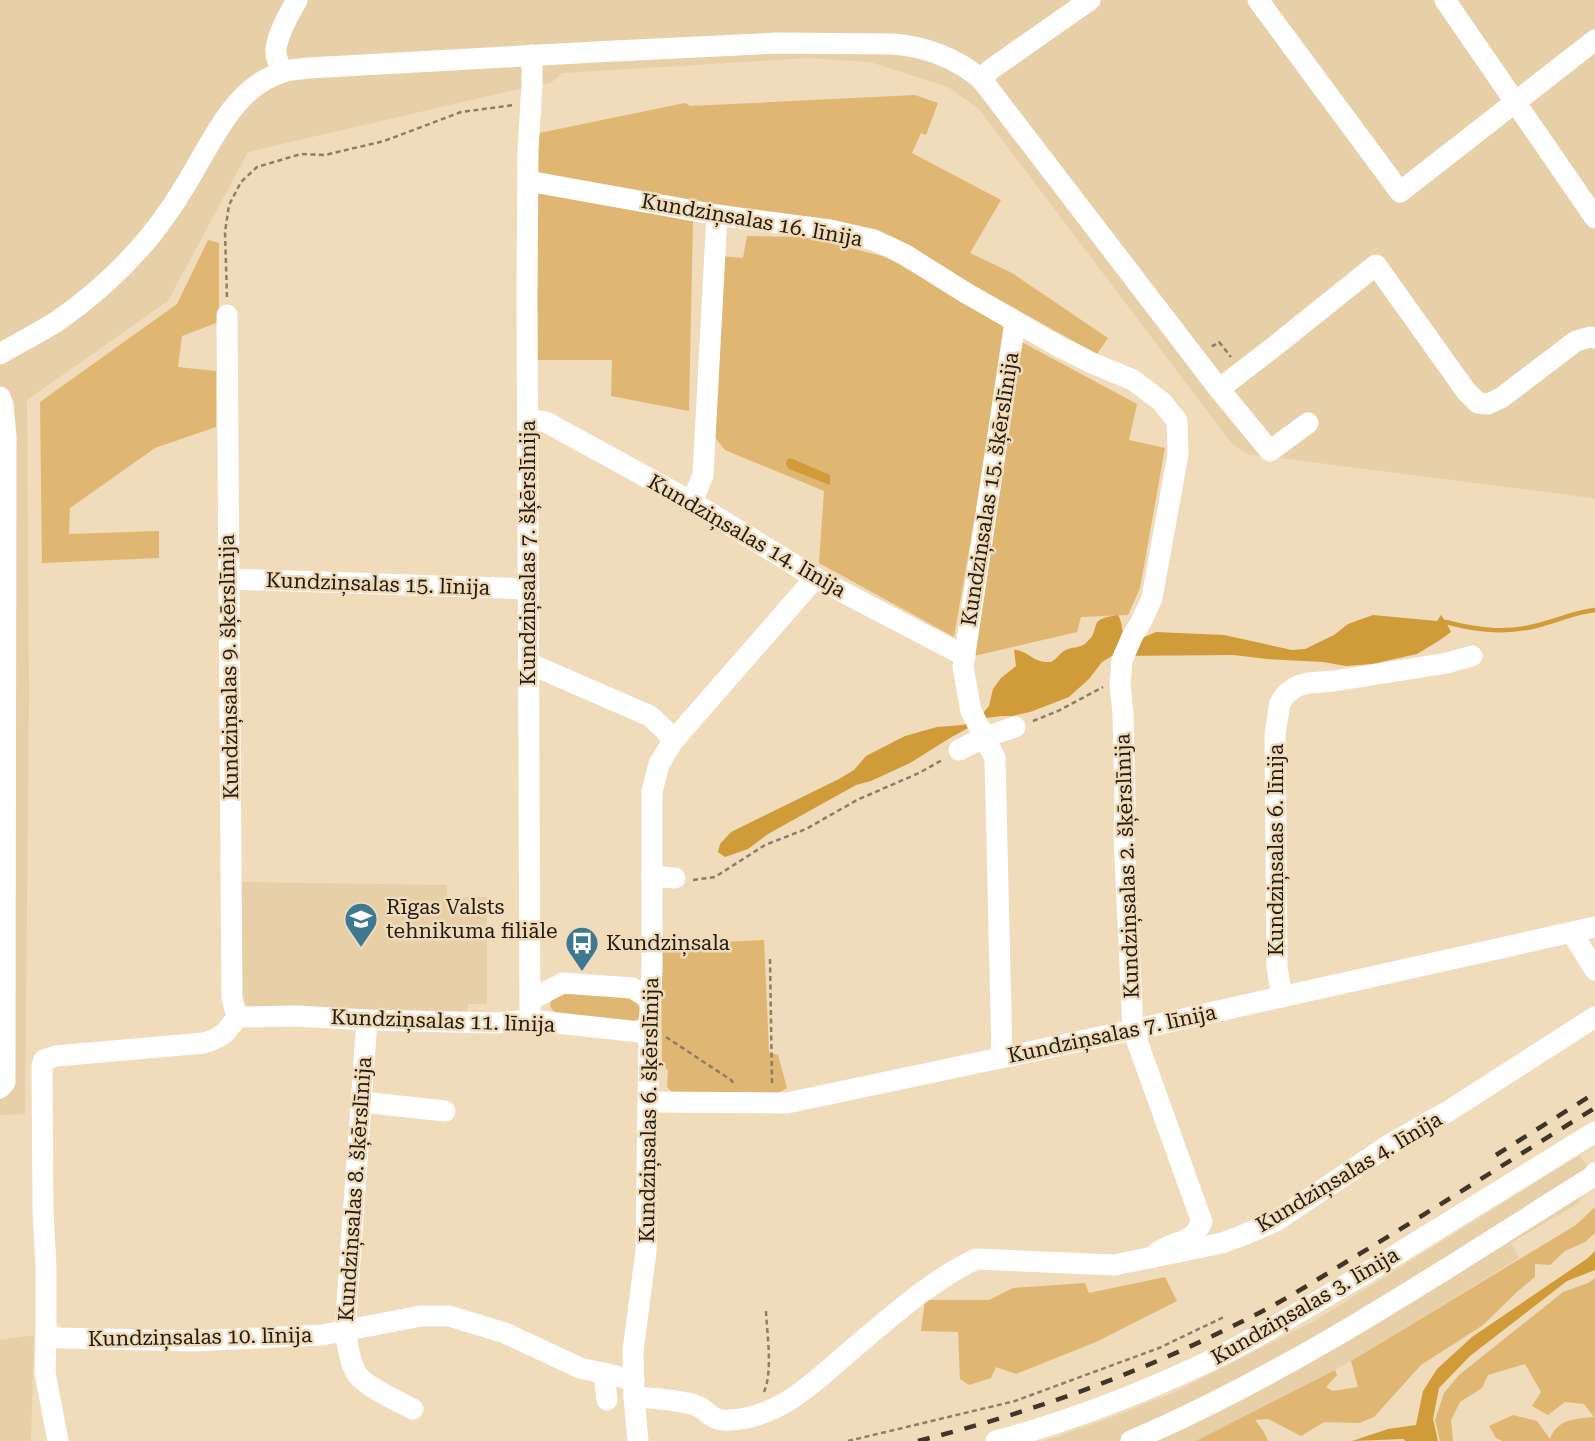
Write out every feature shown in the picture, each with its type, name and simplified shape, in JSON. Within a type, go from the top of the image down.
[{"type":"street","points":[[283,72],[275,51],[298,0]]},
{"type":"street","points":[[982,80],[990,70],[1090,0]]},
{"type":"street","points":[[1258,0],[1400,192],[1595,40]]},
{"type":"street","points":[[1445,0],[1595,218]]},
{"type":"street","points":[[0,354],[56,321],[94,293],[121,268],[151,235],[180,194],[230,110],[254,88],[283,72],[309,68],[777,43],[892,44],[929,51],[964,66],[982,80],[1219,389],[1270,451],[1308,423]]},
{"type":"street","name":"Kundziņsalas 7. šķērslīnija","points":[[530,1010],[528,151],[532,55]]},
{"type":"street","name":"Kundziņsalas 16. līnija","points":[[528,181],[717,215],[819,228],[874,240],[904,254],[1015,322],[1092,363],[1133,380],[1162,402],[1177,421]]},
{"type":"street","points":[[692,502],[703,475],[717,215]]},
{"type":"street","points":[[1219,389],[1376,265],[1466,391],[1478,403],[1488,404],[1502,398],[1576,341],[1595,338]]},
{"type":"street","name":"Kundziņsalas 9. šķērslīnija","points":[[227,315],[232,998],[237,1017]]},
{"type":"street","name":"Kundziņsalas 15. šķērslīnija","points":[[1002,1058],[995,758],[971,711],[962,667],[1015,322]]},
{"type":"street","points":[[0,397],[6,437],[2,720],[5,1082],[0,1088]]},
{"type":"street","name":"Kundziņsalas 14. līnija","points":[[529,419],[546,422],[692,502],[814,577],[965,656]]},
{"type":"street","name":"Kundziņsalas 2. šķērslīnija","points":[[1151,1258],[1195,1235],[1202,1222],[1133,1030],[1124,836],[1123,713],[1120,684],[1122,660],[1152,598],[1178,454],[1177,421]]},
{"type":"street","name":"Kundziņsalas 6. šķērslīnija","points":[[638,1441],[634,1351],[646,1251],[649,1102],[654,1034],[650,998],[652,792],[659,764],[673,741],[814,577]]},
{"type":"street","name":"Kundziņsalas 15. līnija","points":[[228,579],[529,589]]},
{"type":"street","name":"Kundziņsalas 6. līnija","points":[[1282,997],[1277,967],[1275,734],[1280,703],[1286,694],[1297,686],[1309,683],[1434,665],[1472,656]]},
{"type":"street","points":[[528,663],[650,716],[673,741]]},
{"type":"street","points":[[959,750],[983,735],[1015,727]]},
{"type":"street","points":[[652,876],[675,878]]},
{"type":"street","name":"Kundziņsalas 7. līnija","points":[[649,1102],[787,1103],[1595,928]]},
{"type":"street","points":[[1572,933],[1595,970]]},
{"type":"street","points":[[530,1010],[563,983],[632,988],[650,998]]},
{"type":"street","name":"Kundziņsalas 11. līnija","points":[[237,1017],[298,1016],[496,1023],[530,1010],[654,1034]]},
{"type":"street","points":[[58,1441],[44,1373],[44,1060],[56,1056],[204,1043],[220,1038],[237,1017]]},
{"type":"street","name":"Kundziņsalas 4. līnija","points":[[634,1389],[695,1405],[714,1419],[744,1419],[774,1410],[795,1398],[902,1307],[957,1268],[976,1259],[1114,1265],[1222,1243],[1276,1221],[1389,1145],[1447,1112],[1595,1017]]},
{"type":"street","name":"Kundziņsalas 8. šķērslīnija","points":[[367,1020],[345,1331],[357,1376],[413,1409]]},
{"type":"street","points":[[362,1102],[445,1111]]},
{"type":"street","name":"Kundziņsalas 3. līnija","points":[[996,1441],[1109,1404],[1252,1339],[1595,1132]]},
{"type":"street","points":[[1130,1441],[1176,1422],[1336,1336],[1595,1173]]},
{"type":"street","name":"Kundziņsalas 10. līnija","points":[[46,1334],[59,1338],[194,1341],[322,1335],[421,1316],[449,1316],[505,1333],[580,1368],[604,1373],[634,1389]]},
{"type":"street","points":[[604,1373],[607,1400]]},
{"type":"path","points":[[227,315],[225,232],[229,205],[242,182],[257,167],[301,154],[325,155],[384,141],[461,112],[532,94]]},
{"type":"path","points":[[1212,345],[1219,342],[1241,372]]},
{"type":"path","points":[[1015,727],[1058,711],[1101,687],[1120,684]]},
{"type":"path","points":[[675,878],[685,882],[715,877],[765,845],[806,829],[857,800],[919,773],[959,750]]},
{"type":"path","points":[[770,959],[773,1104]]},
{"type":"path","points":[[654,1034],[664,1036],[731,1080],[748,1104]]},
{"type":"path","points":[[761,1397],[766,1388],[768,1364],[766,1311]]},
{"type":"path","points":[[848,1441],[1015,1401],[1159,1348],[1226,1316]]},
{"type":"shaded area","points":[[0,0],[1595,0],[1595,499],[1248,454],[1232,444],[979,109],[948,87],[870,62],[807,58],[562,73],[551,83],[248,152],[168,301],[27,400],[29,696],[25,1114],[0,1115]]},
{"type":"shaded area","points":[[915,95],[938,103],[926,135],[921,133],[912,153],[1001,200],[970,253],[1012,273],[1108,338],[1097,354],[876,231],[534,175],[539,133],[685,103],[690,106]]},
{"type":"shaded area","points":[[535,193],[693,219],[689,411],[611,396],[612,360],[536,360]]},
{"type":"shaded area","points":[[747,236],[806,237],[886,257],[1008,326],[954,637],[819,563],[824,491],[725,450],[709,430],[719,256],[743,258]]},
{"type":"shaded area","points":[[208,240],[219,243],[219,322],[182,336],[178,367],[216,371],[216,427],[155,448],[70,508],[69,534],[159,531],[159,558],[42,563],[40,402],[177,304]]},
{"type":"shaded area","points":[[1018,340],[1137,404],[1129,440],[1165,448],[1140,588],[1128,615],[1081,617],[1077,632],[970,657]]},
{"type":"shaded area","points":[[790,458],[830,475],[830,485],[789,469],[786,464]]},
{"type":"shaded area","points":[[1118,615],[1125,638],[1142,638],[1156,632],[1224,635],[1292,650],[1305,649],[1334,635],[1348,624],[1373,615],[1437,621],[1441,615],[1451,632],[1417,654],[1372,664],[1346,666],[1234,655],[1112,656],[1102,662],[1089,679],[1069,697],[1030,712],[986,718],[910,763],[856,785],[768,834],[748,849],[725,857],[718,852],[720,844],[731,832],[839,779],[854,770],[866,756],[905,736],[977,720],[989,706],[993,689],[1001,678],[1016,666],[1014,650],[1040,661],[1051,662],[1067,649],[1086,643],[1101,619]]},
{"type":"shaded area","name":"Rīgas Valsts tehnikuma filiāle","points":[[240,882],[447,885],[447,897],[487,897],[487,1004],[468,1004],[467,1018],[245,1011],[238,1001]]},
{"type":"shaded area","points":[[764,940],[769,1052],[778,1055],[787,1088],[776,1094],[674,1094],[667,1087],[668,1071],[662,1062],[661,945]]},
{"type":"shaded area","name":"Kundziņsala","points":[[560,993],[623,996],[634,1001],[641,1010],[638,1019],[633,1022],[555,1013],[550,1006]]},
{"type":"shaded area","points":[[1580,1155],[1590,1172],[1579,1203],[1511,1243],[1519,1258],[1351,1361],[1219,1432],[1200,1441],[1044,1441],[1175,1392],[1316,1320]]},
{"type":"shaded area","points":[[1595,1207],[1595,1233],[1585,1242],[1565,1251],[1550,1265],[1535,1264],[1535,1277],[1483,1325],[1421,1365],[1374,1417],[1359,1423],[1324,1422],[1301,1436],[1268,1419],[1255,1420],[1268,1441],[1196,1441],[1335,1370],[1337,1375],[1326,1387],[1333,1391],[1358,1387],[1351,1361],[1576,1225]]},
{"type":"shaded area","points":[[1595,1251],[1595,1270],[1567,1281],[1470,1356],[1439,1388],[1433,1419],[1438,1441],[1352,1441],[1388,1429],[1416,1425],[1423,1391],[1437,1369],[1472,1337]]},
{"type":"shaded area","points":[[1165,1277],[1177,1301],[1096,1342],[1016,1374],[996,1367],[991,1378],[969,1385],[960,1379],[958,1332],[921,1331],[925,1300],[989,1300],[1013,1288],[1085,1283],[1089,1293]]},
{"type":"shaded area","points":[[1595,1278],[1595,1441],[1502,1441],[1496,1438],[1489,1426],[1513,1415],[1537,1421],[1550,1439],[1562,1424],[1594,1417],[1584,1404],[1565,1402],[1548,1415],[1532,1406],[1541,1392],[1525,1364],[1488,1375],[1482,1388],[1460,1402],[1451,1420],[1453,1441],[1440,1441],[1435,1420],[1444,1393],[1459,1375],[1563,1292]]},
{"type":"shaded area","points":[[34,1335],[31,1441],[0,1441],[0,1340]]},
{"type":"waterway","points":[[1446,622],[1470,628],[1507,630],[1531,627],[1595,610]]},
{"type":"railway","points":[[1496,1155],[1595,1093]]},
{"type":"railway","points":[[918,1441],[1001,1418],[1083,1390],[1163,1359],[1241,1322],[1416,1220],[1595,1108]]},
{"type":"place","name":"Rīgas Valsts tehnikuma filiāle","points":[[361,949]]},
{"type":"place","name":"Kundziņsala","points":[[582,973]]}]
